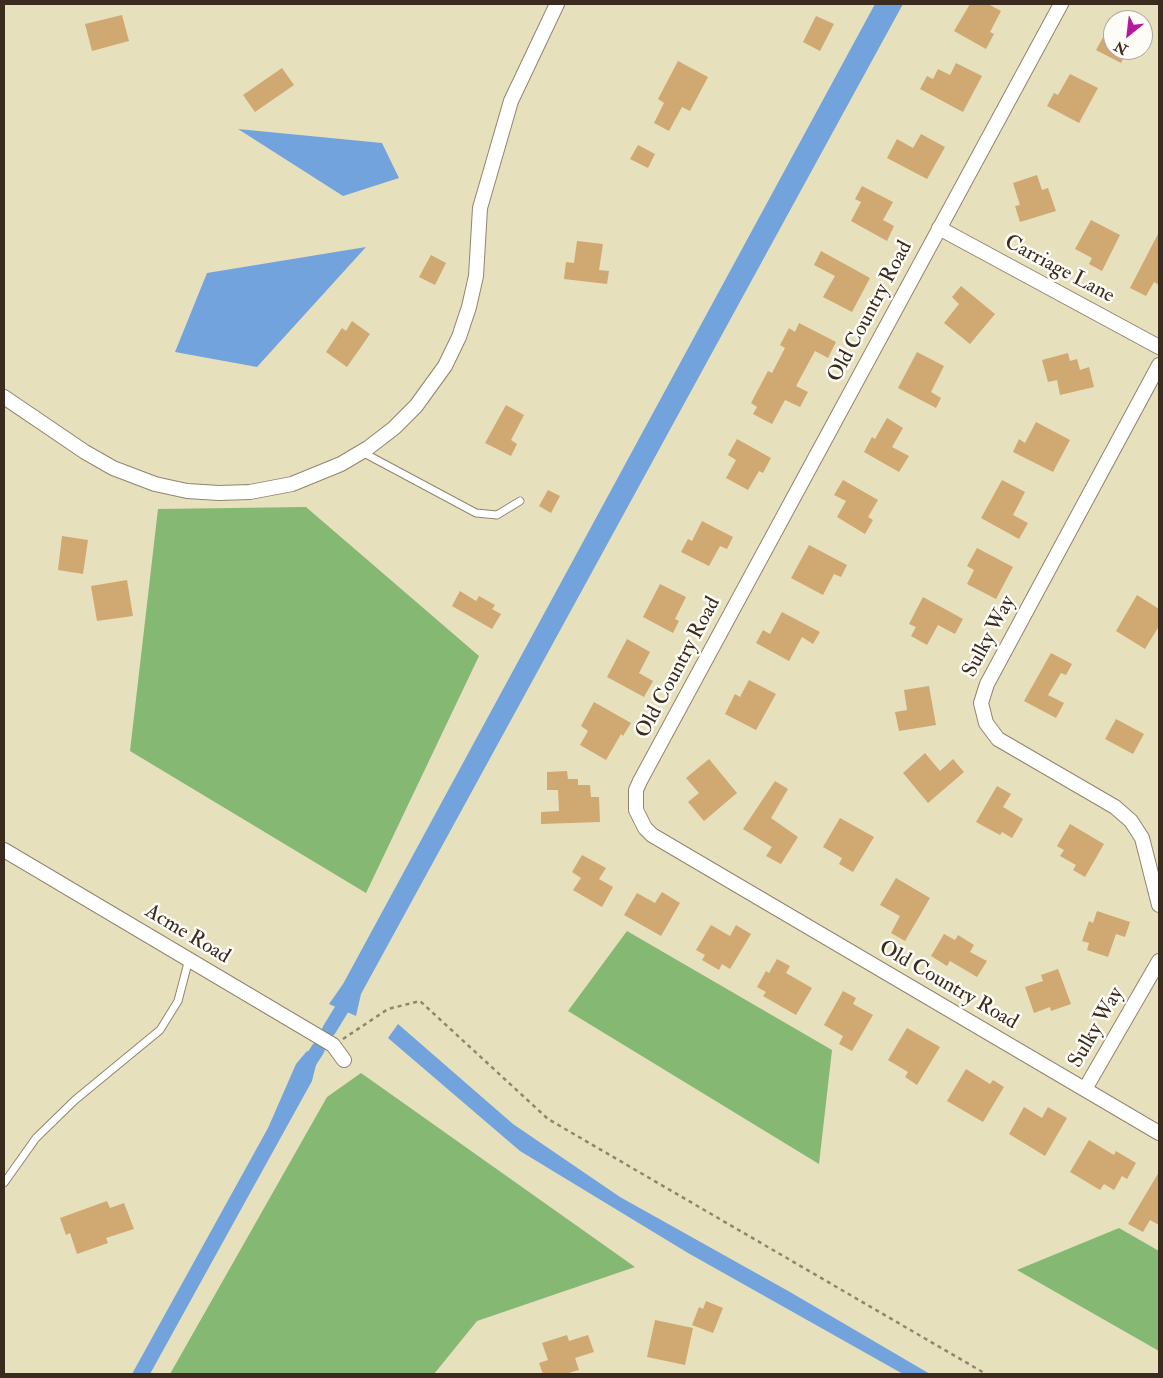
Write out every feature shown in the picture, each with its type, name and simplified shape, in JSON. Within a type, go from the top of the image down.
[{"type":"street","points":[[4,397],[85,452],[113,468],[156,484],[187,491],[218,493],[271,489],[312,477],[362,452],[394,428],[416,406],[445,366],[459,337],[469,307],[476,276],[480,208],[511,101],[557,4]]},
{"type":"street","name":"Old Country Road","points":[[1061,4],[640,781],[636,790],[636,810],[645,828],[652,835],[1159,1133]]},
{"type":"street","name":"Carriage Lane","points":[[940,228],[1159,347]]},
{"type":"street","name":"Sulky Way","points":[[1159,365],[987,684],[981,704],[986,723],[998,739],[1116,808],[1131,821],[1142,838],[1159,905]]},
{"type":"street","name":"Acme Road","points":[[4,850],[333,1045],[344,1060]]},
{"type":"street","name":"Sulky Way","points":[[1085,1089],[1159,961]]},
{"type":"lane","points":[[362,452],[476,514],[497,515],[520,501]]},
{"type":"lane","points":[[4,1183],[36,1138],[75,1100],[160,1030],[178,1000],[189,960]]},
{"type":"path","points":[[333,1045],[388,1009],[420,1001],[548,1119],[986,1374]]},
{"type":"green space","points":[[306,507],[479,656],[366,893],[130,751],[158,509]]},
{"type":"green space","points":[[627,931],[832,1050],[819,1164],[568,1011]]},
{"type":"green space","points":[[361,1073],[635,1267],[477,1321],[434,1374],[170,1374],[327,1097]]},
{"type":"green space","points":[[1119,1228],[1159,1251],[1159,1351],[1017,1270]]},
{"type":"water","points":[[875,4],[903,4],[361,994],[356,1016],[329,1004],[343,984]]},
{"type":"water","points":[[238,129],[382,143],[399,178],[343,196]]},
{"type":"water","points":[[366,247],[257,367],[175,352],[207,273]]},
{"type":"water","points":[[398,1024],[513,1124],[620,1197],[790,1292],[930,1374],[903,1374],[688,1253],[520,1151],[388,1038]]},
{"type":"water","points":[[307,1051],[318,1057],[312,1081],[150,1374],[132,1374],[268,1128],[296,1064]]},
{"type":"building","points":[[970,4],[988,4],[1001,11],[990,32],[994,34],[986,49],[954,31]]},
{"type":"building","points":[[122,15],[129,41],[92,51],[85,24]]},
{"type":"building","points":[[816,16],[834,24],[820,51],[803,42]]},
{"type":"building","points":[[1103,37],[1103,54],[1096,50]]},
{"type":"building","points":[[678,61],[708,77],[690,111],[682,107],[669,131],[654,123],[664,103],[658,99]]},
{"type":"building","points":[[956,63],[982,76],[963,112],[920,89],[927,76],[933,79],[938,69],[950,75]]},
{"type":"building","points":[[282,68],[294,85],[255,112],[243,95]]},
{"type":"building","points":[[1070,74],[1098,88],[1079,123],[1047,106],[1054,93],[1058,95]]},
{"type":"building","points":[[921,134],[945,147],[927,179],[887,158],[897,139],[913,148]]},
{"type":"building","points":[[638,145],[655,154],[648,168],[630,159]]},
{"type":"building","points":[[1037,175],[1042,190],[1048,188],[1056,211],[1020,222],[1015,206],[1020,205],[1013,183]]},
{"type":"building","points":[[862,186],[893,202],[883,220],[894,226],[887,241],[851,221],[861,202],[855,199]]},
{"type":"building","points":[[1091,220],[1120,235],[1102,271],[1089,264],[1092,258],[1075,249]]},
{"type":"building","points":[[1159,232],[1159,285],[1154,282],[1146,296],[1130,288]]},
{"type":"building","points":[[577,241],[603,244],[599,270],[609,271],[607,284],[564,279],[566,262],[574,263]]},
{"type":"building","points":[[821,251],[870,278],[852,312],[823,297],[835,276],[814,265]]},
{"type":"building","points":[[431,255],[446,263],[435,285],[419,277]]},
{"type":"building","points":[[961,286],[995,314],[970,344],[944,323],[959,304],[952,297]]},
{"type":"building","points":[[352,321],[370,334],[347,367],[326,352],[342,328],[346,331]]},
{"type":"building","points":[[799,323],[836,342],[828,358],[815,351],[796,386],[808,392],[800,407],[785,400],[772,424],[753,414],[757,407],[751,403],[768,371],[772,373],[785,348],[780,345],[789,328],[795,332]]},
{"type":"building","points":[[917,352],[944,366],[931,392],[941,398],[936,408],[898,388]]},
{"type":"building","points":[[1068,353],[1070,361],[1077,359],[1080,370],[1089,367],[1094,387],[1060,395],[1057,380],[1048,382],[1042,360]]},
{"type":"building","points":[[506,405],[524,415],[511,440],[517,444],[511,456],[485,443]]},
{"type":"building","points":[[887,418],[903,428],[892,447],[909,456],[899,472],[864,452],[872,437],[875,439]]},
{"type":"building","points":[[1036,422],[1070,440],[1053,472],[1013,452],[1019,439],[1025,443]]},
{"type":"building","points":[[737,439],[771,458],[763,473],[759,471],[748,490],[726,478],[736,460],[728,455]]},
{"type":"building","points":[[843,480],[878,500],[868,517],[873,520],[865,534],[837,517],[846,501],[834,495]]},
{"type":"building","points":[[1002,480],[1025,492],[1013,515],[1028,523],[1019,539],[981,518]]},
{"type":"building","points":[[548,490],[560,496],[551,513],[539,506]]},
{"type":"building","points":[[702,521],[733,537],[727,549],[720,546],[709,566],[681,552],[688,539],[692,541]]},
{"type":"building","points":[[62,536],[88,540],[83,574],[58,570]]},
{"type":"building","points":[[809,545],[847,565],[841,577],[834,574],[823,595],[791,578]]},
{"type":"building","points":[[977,548],[1013,567],[996,599],[967,584],[974,570],[967,566]]},
{"type":"building","points":[[127,580],[133,616],[97,621],[91,586]]},
{"type":"building","points":[[660,584],[686,597],[675,619],[679,621],[673,633],[643,617]]},
{"type":"building","points":[[460,591],[476,601],[479,596],[495,605],[492,609],[501,614],[492,629],[452,606]]},
{"type":"building","points":[[1137,595],[1159,609],[1159,626],[1145,649],[1116,631]]},
{"type":"building","points":[[923,597],[963,619],[955,634],[938,625],[927,645],[911,636],[916,627],[909,624]]},
{"type":"building","points":[[782,612],[820,632],[813,644],[802,637],[789,661],[756,643],[763,630],[770,634]]},
{"type":"building","points":[[627,639],[650,652],[639,673],[653,681],[644,697],[607,677]]},
{"type":"building","points":[[1051,653],[1072,664],[1066,675],[1061,673],[1048,695],[1064,703],[1056,718],[1024,701]]},
{"type":"building","points":[[749,680],[776,694],[756,730],[725,714],[735,694],[740,697]]},
{"type":"building","points":[[929,686],[936,725],[899,731],[895,712],[907,710],[904,690]]},
{"type":"building","points":[[594,702],[631,723],[623,736],[621,734],[606,760],[580,745],[588,731],[581,726]]},
{"type":"building","points":[[1116,719],[1144,734],[1133,754],[1105,739]]},
{"type":"building","points":[[925,753],[940,771],[953,759],[964,772],[928,803],[903,773]]},
{"type":"building","points":[[709,759],[737,793],[704,821],[688,802],[699,793],[686,778]]},
{"type":"building","points":[[567,771],[568,779],[578,779],[578,785],[590,785],[591,797],[599,797],[600,822],[541,824],[541,812],[559,811],[558,790],[547,790],[547,772]]},
{"type":"building","points":[[775,781],[788,789],[771,818],[798,837],[781,864],[766,856],[772,847],[743,829]]},
{"type":"building","points":[[997,786],[1011,794],[1003,807],[1023,819],[1012,838],[1002,832],[1000,835],[976,822]]},
{"type":"building","points":[[840,818],[874,837],[853,872],[839,864],[842,858],[823,847]]},
{"type":"building","points":[[1070,824],[1104,844],[1085,877],[1073,870],[1076,865],[1060,856],[1064,850],[1057,846]]},
{"type":"building","points":[[582,855],[606,868],[599,879],[613,887],[602,907],[573,890],[581,878],[572,872]]},
{"type":"building","points":[[896,878],[930,898],[905,941],[891,933],[900,916],[880,905]]},
{"type":"building","points":[[662,892],[680,903],[661,936],[624,915],[637,893],[655,903]]},
{"type":"building","points":[[1097,911],[1130,922],[1125,937],[1116,934],[1108,957],[1087,950],[1089,943],[1082,941],[1089,921],[1093,923]]},
{"type":"building","points":[[711,925],[730,936],[736,925],[751,934],[730,969],[722,964],[719,970],[702,960],[705,955],[696,950]]},
{"type":"building","points":[[944,934],[955,940],[958,935],[974,945],[970,952],[987,961],[977,977],[950,961],[947,966],[931,956]]},
{"type":"building","points":[[777,959],[790,966],[786,973],[812,988],[796,1015],[763,996],[766,992],[757,987],[766,971],[769,973]]},
{"type":"building","points":[[1058,969],[1071,1004],[1051,1011],[1050,1007],[1034,1013],[1025,987],[1043,981],[1041,975]]},
{"type":"building","points":[[843,991],[856,998],[853,1004],[873,1015],[852,1051],[839,1044],[843,1036],[824,1025]]},
{"type":"building","points":[[907,1028],[940,1047],[917,1085],[905,1077],[908,1072],[888,1060]]},
{"type":"building","points":[[966,1069],[990,1084],[993,1080],[1004,1087],[983,1122],[947,1101]]},
{"type":"building","points":[[1024,1107],[1042,1118],[1048,1107],[1067,1118],[1045,1156],[1009,1134]]},
{"type":"building","points":[[1089,1140],[1114,1155],[1116,1151],[1136,1163],[1127,1179],[1122,1176],[1114,1190],[1104,1184],[1100,1190],[1070,1172]]},
{"type":"building","points":[[1159,1172],[1159,1225],[1150,1220],[1143,1232],[1128,1224]]},
{"type":"building","points":[[107,1201],[110,1208],[124,1203],[134,1229],[106,1238],[108,1243],[77,1254],[70,1233],[66,1235],[60,1218]]},
{"type":"building","points":[[706,1301],[723,1308],[713,1333],[692,1325],[699,1307],[703,1309]]},
{"type":"building","points":[[655,1320],[693,1328],[685,1365],[647,1357]]},
{"type":"building","points":[[567,1335],[569,1341],[588,1335],[594,1352],[575,1358],[579,1370],[565,1374],[543,1374],[539,1363],[548,1360],[542,1343]]},
{"type":"waterway","points":[[329,1030],[351,994]]},
{"type":"waterway","points":[[304,1071],[318,1049]]}]
